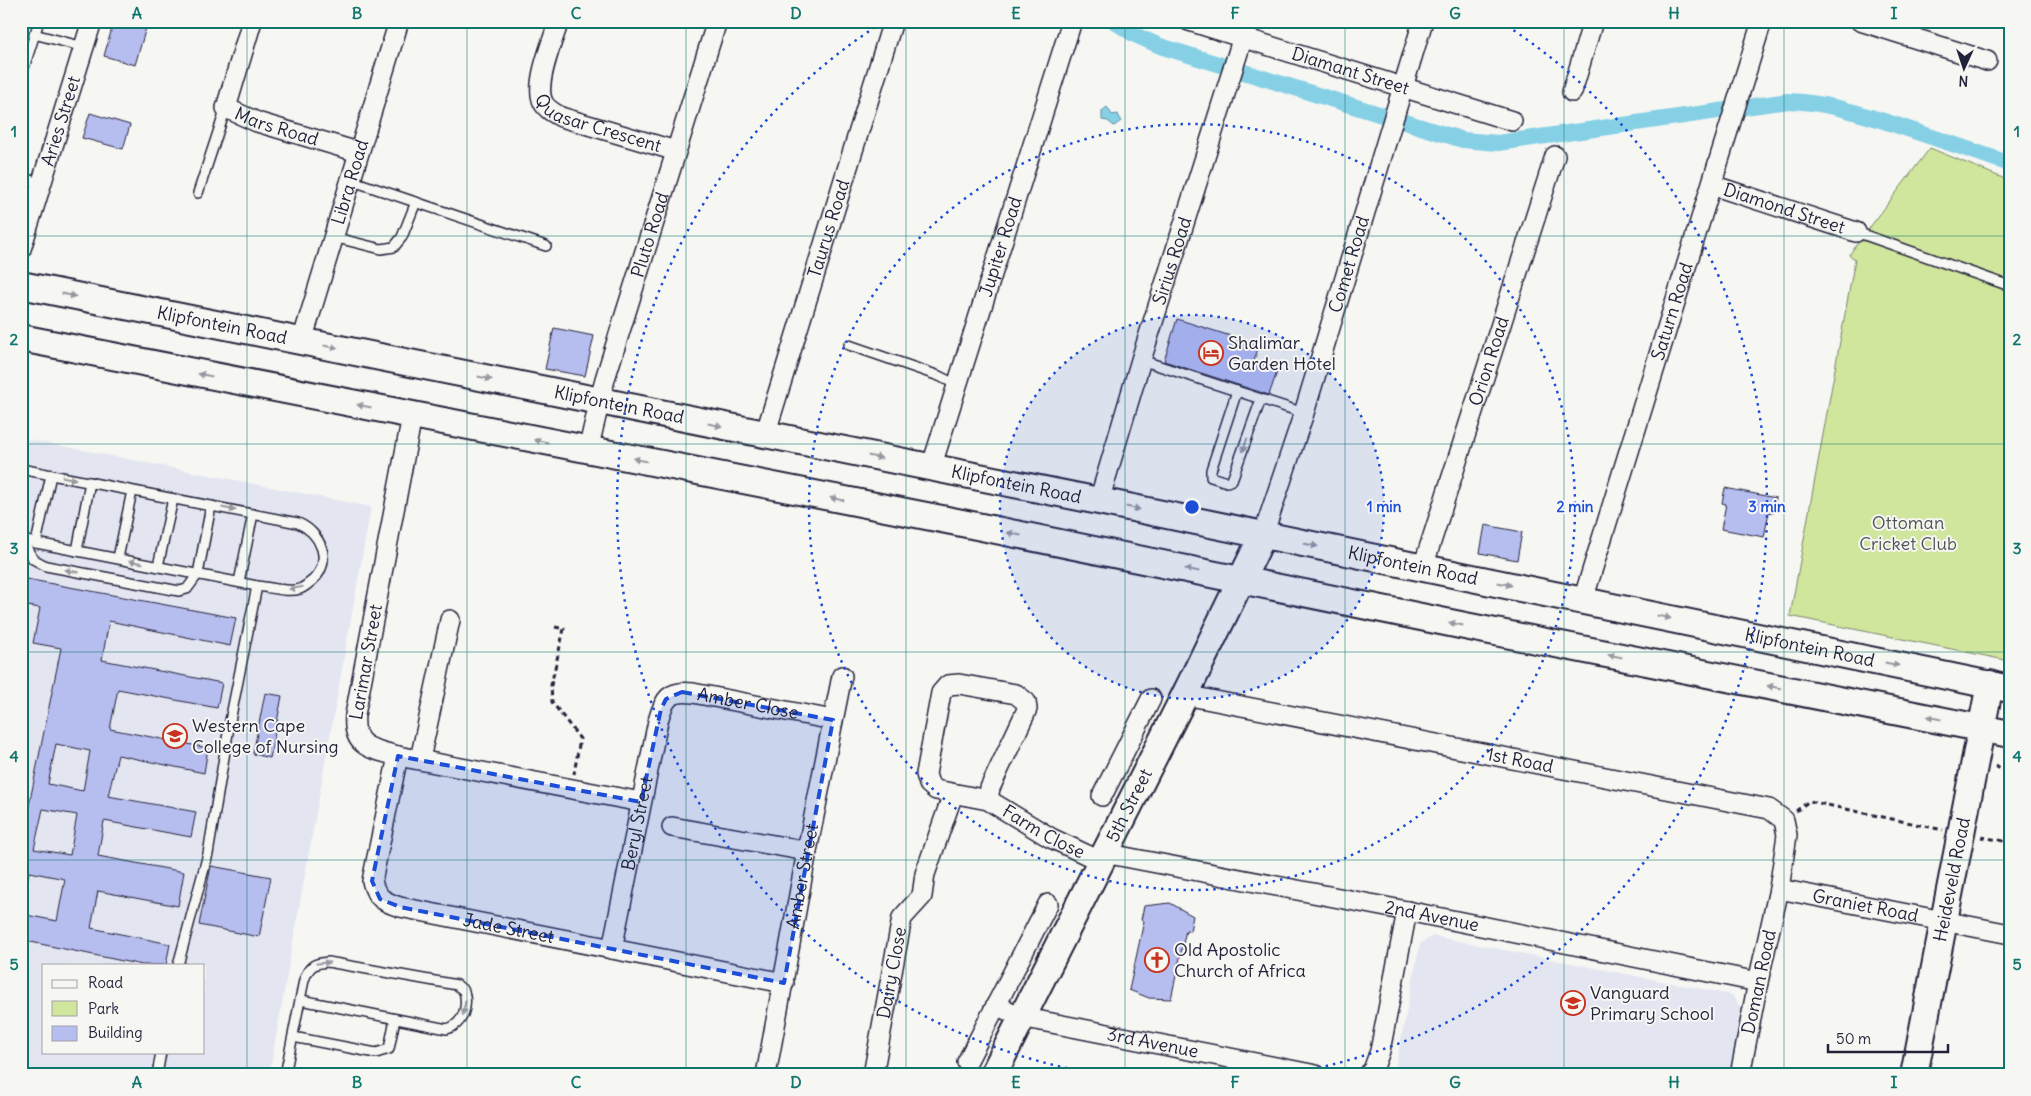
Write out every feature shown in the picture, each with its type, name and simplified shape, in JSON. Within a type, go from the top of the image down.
[{"type":"main road","name":"Klipfontein Road","points":[[21,285],[1100,501],[2000,687]]},
{"type":"main road","points":[[21,338],[1240,579],[1475,628],[2010,734]]},
{"type":"main road","name":"5th Street","points":[[993,1075],[1185,695],[1263,535]]},
{"type":"main road","name":"Heideveld Road","points":[[1914,1075],[1982,728],[2000,687]]},
{"type":"street","name":"Aries Street","points":[[21,249],[92,21]]},
{"type":"street","name":"Mars Road","points":[[252,21],[226,108],[257,122],[358,152]]},
{"type":"street","name":"Libra Road","points":[[302,341],[399,21]]},
{"type":"street","name":"Quasar Crescent","points":[[559,21],[541,79],[541,96],[544,105],[561,116],[676,151]]},
{"type":"street","name":"Pluto Road","points":[[588,450],[599,401],[717,21]]},
{"type":"street","name":"Taurus Road","points":[[765,435],[893,21]]},
{"type":"street","name":"Diamant Street","points":[[1189,21],[1512,121]]},
{"type":"street","name":"Comet Road","points":[[1263,535],[1304,413],[1424,21]]},
{"type":"street","points":[[1572,92],[1593,21]]},
{"type":"street","name":"Saturn Road","points":[[1583,600],[1762,21]]},
{"type":"street","points":[[1860,21],[1987,62]]},
{"type":"street","name":"Jupiter Road","points":[[931,468],[1071,24]]},
{"type":"street","name":"Sirius Road","points":[[1100,501],[1141,360],[1243,38]]},
{"type":"street","name":"Orion Road","points":[[1423,567],[1555,156]]},
{"type":"street","name":"Diamond Street","points":[[1712,185],[1856,232]]},
{"type":"street","name":"Larimar Street","points":[[412,416],[354,724],[355,734],[361,743],[370,748],[398,756],[641,802]]},
{"type":"street","points":[[420,759],[450,620]]},
{"type":"street","name":"Amber Street","points":[[766,1075],[807,851],[842,676]]},
{"type":"street","name":"Farm Close","points":[[988,800],[990,788],[1027,709],[1026,702],[1016,694],[959,684],[948,685],[941,693],[926,774],[928,784],[936,790],[988,800],[1051,838],[1102,857]]},
{"type":"street","name":"Amber Close","points":[[666,700],[672,694],[682,692],[693,693],[833,720]]},
{"type":"street","name":"1st Road","points":[[1185,695],[1769,810],[1784,820]]},
{"type":"street","points":[[1102,796],[1151,699]]},
{"type":"street","name":"Beryl Street","points":[[612,949],[658,721],[666,700]]},
{"type":"street","points":[[1123,755],[1147,769]]},
{"type":"street","name":"Jade Street","points":[[398,756],[372,881],[374,892],[380,899],[400,908],[784,984]]},
{"type":"street","name":"Dairy Close","points":[[873,1075],[902,918],[922,896],[925,874],[953,794]]},
{"type":"street","points":[[1779,889],[1787,835],[1784,820]]},
{"type":"street","points":[[672,827],[807,851]]},
{"type":"street","name":"2nd Avenue","points":[[1102,857],[1407,911],[1758,982]]},
{"type":"street","name":"Graniet Road","points":[[1779,889],[2010,934]]},
{"type":"street","name":"Doman Road","points":[[1740,1075],[1779,889]]},
{"type":"street","points":[[967,1062],[1048,904]]},
{"type":"street","points":[[1368,1075],[1373,1070],[1380,1051],[1407,911]]},
{"type":"street","name":"3rd Avenue","points":[[996,1006],[1021,1017],[1247,1068],[1316,1075]]},
{"type":"lane","points":[[21,77],[23,63],[39,21]]},
{"type":"lane","points":[[34,34],[84,47]]},
{"type":"lane","points":[[198,192],[226,108]]},
{"type":"lane","points":[[21,177],[42,184]]},
{"type":"lane","points":[[350,180],[546,246]]},
{"type":"lane","points":[[333,237],[381,249],[394,247],[402,237],[416,202]]},
{"type":"lane","points":[[1856,232],[2010,286]]},
{"type":"lane","points":[[849,345],[939,376],[957,385]]},
{"type":"lane","points":[[1141,360],[1304,413]]},
{"type":"lane","points":[[1237,391],[1211,470],[1211,477],[1214,479],[1228,482],[1232,480],[1261,399]]},
{"type":"lane","points":[[21,469],[298,523],[306,526],[316,534],[322,545],[323,559],[320,573],[306,586],[291,590],[257,586],[22,540]]},
{"type":"lane","points":[[36,543],[51,475]]},
{"type":"lane","points":[[77,551],[90,482]]},
{"type":"lane","points":[[118,558],[132,491]]},
{"type":"lane","points":[[158,566],[173,499]]},
{"type":"lane","points":[[22,540],[30,555],[40,564],[179,592],[187,589],[198,574],[211,506]]},
{"type":"lane","points":[[239,582],[253,514]]},
{"type":"lane","points":[[178,964],[208,854],[230,721],[257,586]]},
{"type":"lane","points":[[285,1075],[301,1000],[308,969],[316,963],[328,962],[442,982],[457,986],[464,991],[466,999],[462,1019],[455,1027],[447,1029],[301,1000]]},
{"type":"lane","points":[[293,1037],[376,1053],[389,1049],[396,1019]]},
{"type":"lane","points":[[157,1075],[161,1054]]},
{"type":"path","points":[[555,627],[564,630],[551,685],[552,702],[580,739],[572,789]]},
{"type":"path","points":[[1784,820],[1809,801],[1961,834],[2010,842]]},
{"type":"highlighted area","points":[[682,692],[833,720],[784,983],[400,907],[380,899],[372,881],[398,756],[641,802],[661,709],[666,699]]},
{"type":"shaded area","name":"Western Cape College of Nursing","points":[[21,438],[371,507],[269,1075],[21,1075]]},
{"type":"shaded area","name":"Vanguard Primary School","points":[[1433,936],[1732,995],[1742,1010],[1729,1075],[1394,1075],[1420,944]]},
{"type":"green space","name":"Ottoman Cricket Club","points":[[1930,148],[2010,181],[2010,661],[1790,616],[1855,259],[1849,255]]},
{"type":"water","points":[[1107,107],[1112,115],[1118,114],[1121,121],[1114,126],[1108,121],[1102,120],[1102,111]]},
{"type":"building","points":[[114,21],[148,21],[135,65],[104,56]]},
{"type":"building","points":[[90,113],[130,125],[123,149],[82,138]]},
{"type":"building","name":"Shalimar Garden Hotel","points":[[1177,319],[1259,345],[1254,361],[1278,369],[1269,395],[1164,361]]},
{"type":"building","points":[[554,328],[594,336],[585,376],[545,369]]},
{"type":"building","points":[[1725,488],[1776,498],[1773,513],[1769,512],[1764,537],[1721,529],[1726,504],[1722,503]]},
{"type":"building","points":[[1485,525],[1522,532],[1517,560],[1480,553]]},
{"type":"building","points":[[21,578],[236,618],[230,646],[109,621],[102,660],[222,683],[217,708],[118,689],[110,729],[208,748],[204,773],[118,755],[108,796],[196,812],[191,837],[104,821],[98,856],[184,872],[178,906],[98,891],[91,928],[170,944],[166,964],[137,964],[21,940],[21,914],[57,921],[65,879],[29,872],[27,883],[21,883],[21,846],[24,833],[21,833],[21,819],[26,820],[61,648],[33,643],[40,608],[21,605]],"holes":[[[56,744],[90,751],[83,791],[48,784]],[[43,809],[77,815],[70,855],[34,849]]]},
{"type":"building","points":[[265,693],[282,696],[270,758],[253,754]]},
{"type":"building","points":[[211,866],[271,877],[259,937],[199,925]]},
{"type":"building","name":"Old Apostolic Church of Africa","points":[[1170,903],[1193,916],[1190,931],[1186,930],[1171,999],[1149,998],[1129,990],[1144,921],[1141,920],[1144,906]]},
{"type":"waterway","points":[[1114,21],[1135,35],[1160,46],[1463,140],[1498,143],[1788,101],[1815,103],[1854,112],[2010,164]]},
{"type":"place","name":"Shalimar Garden Hotel","points":[[1211,353]]},
{"type":"place","name":"Western Cape College of Nursing","points":[[175,736]]},
{"type":"place","name":"Old Apostolic Church of Africa","points":[[1157,960]]},
{"type":"place","name":"Vanguard Primary School","points":[[1573,1003]]}]
